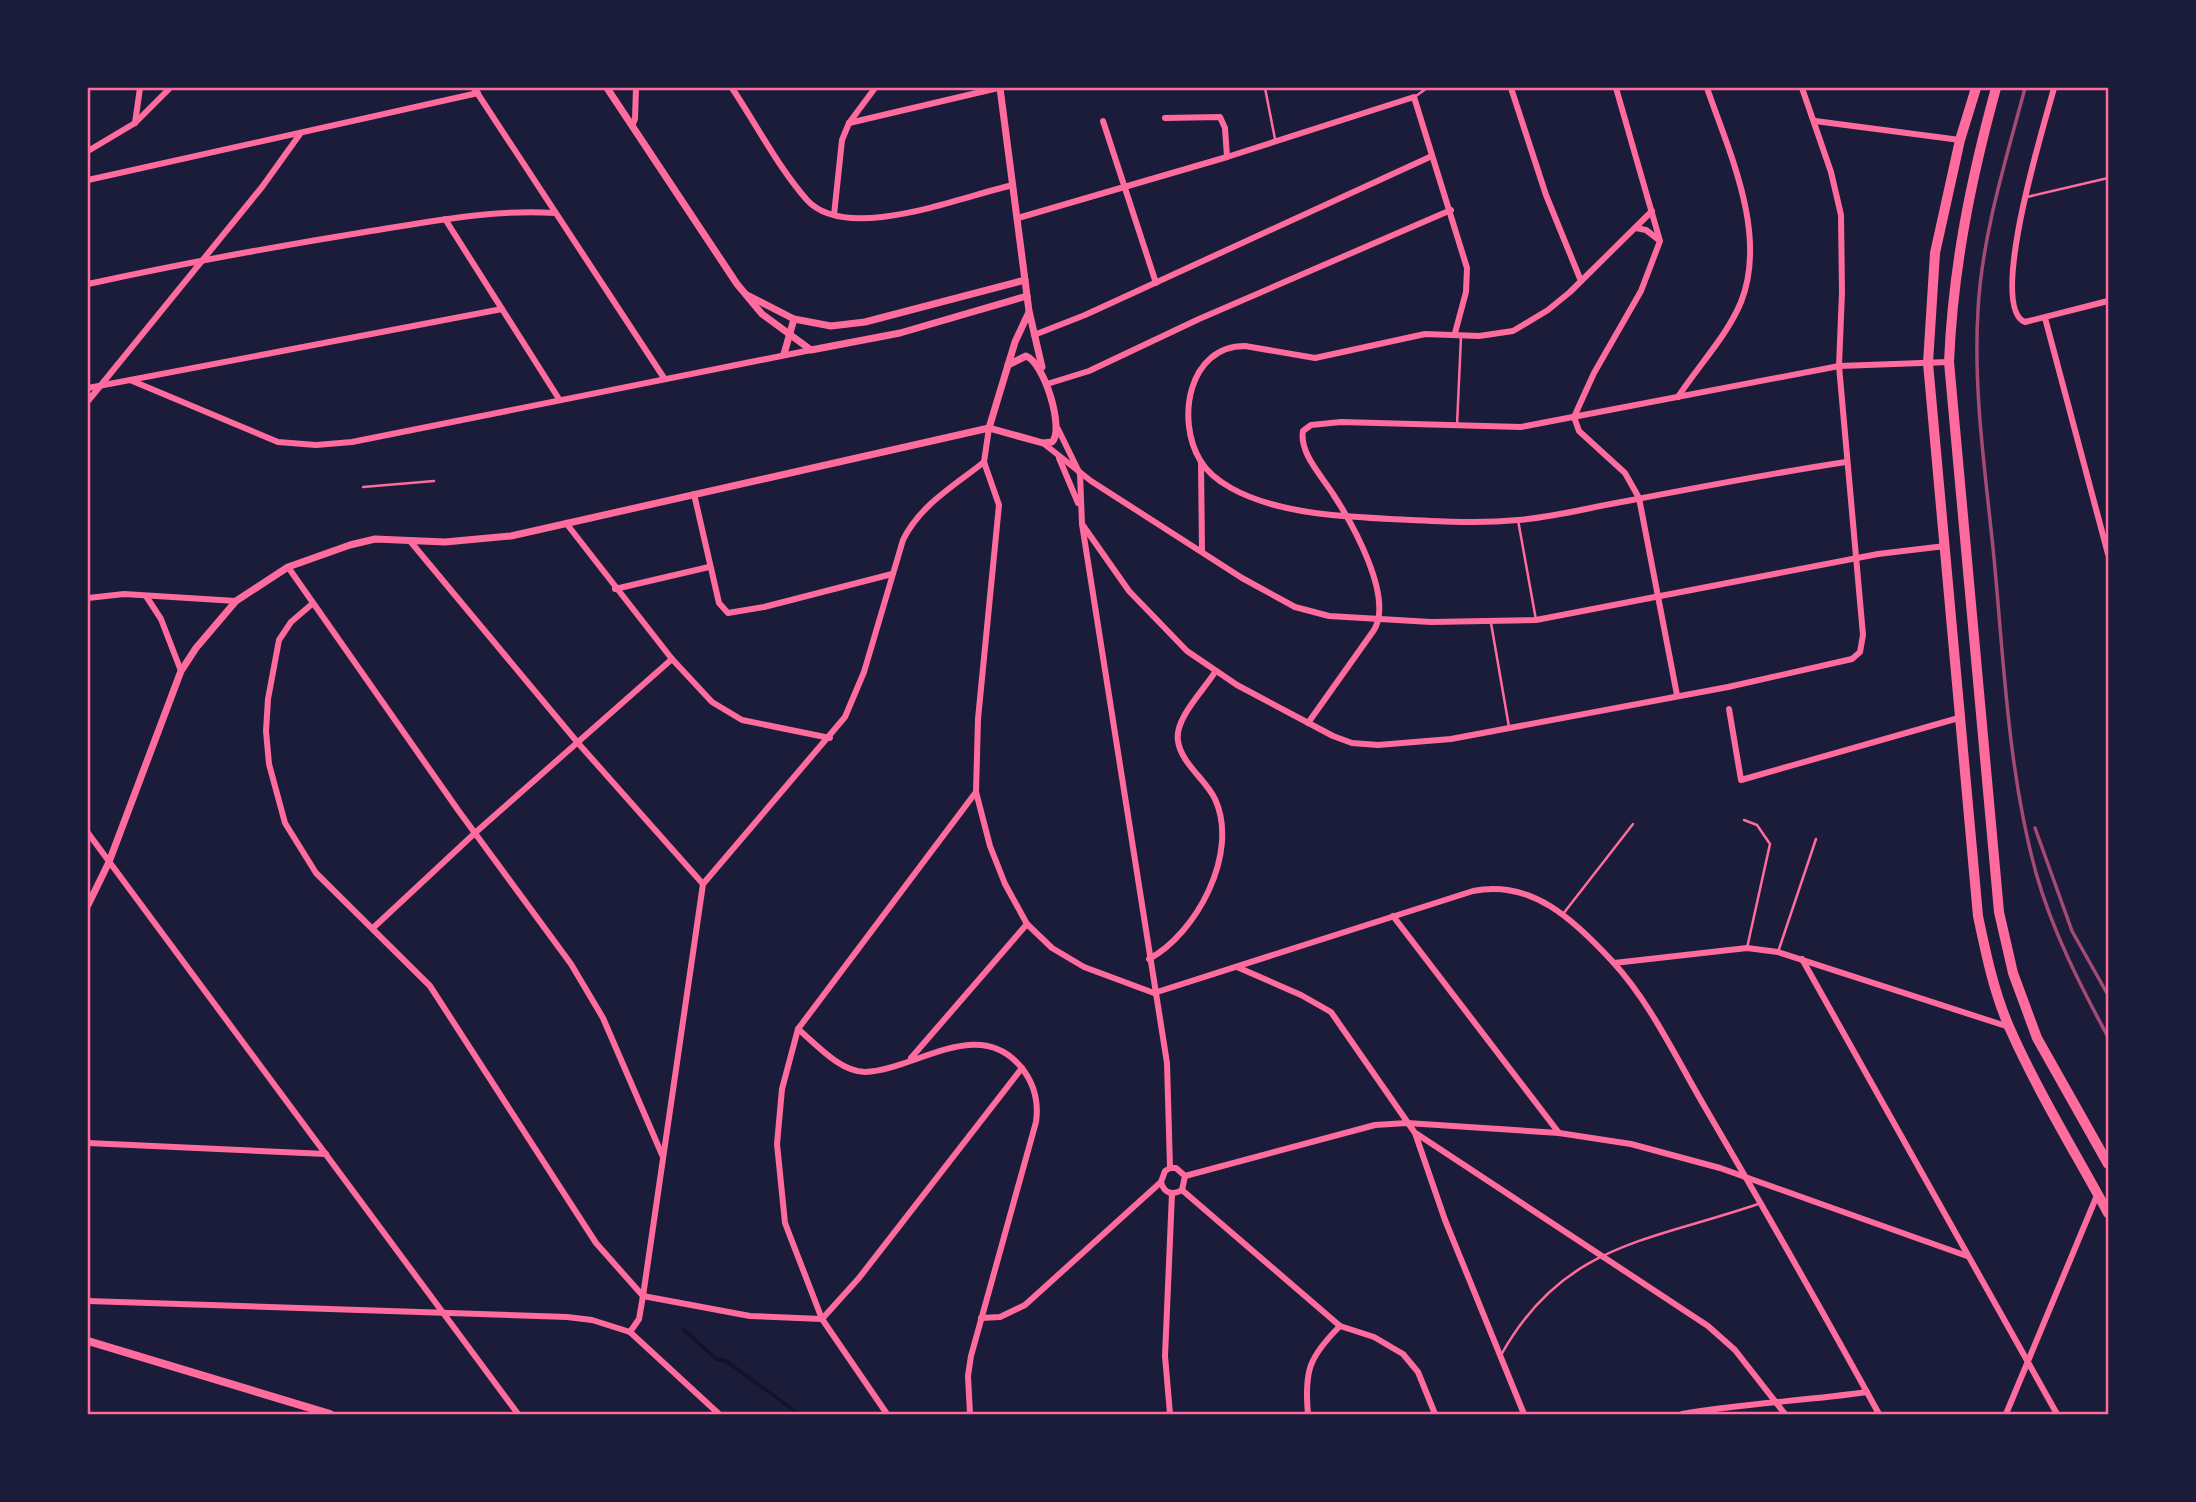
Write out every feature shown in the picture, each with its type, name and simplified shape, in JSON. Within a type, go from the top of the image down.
[{"type":"main road","points":[[1976,88],[1960,140],[1935,253],[1928,363],[1978,916],[1986,955],[2009,1027],[2059,1126],[2109,1213]]},
{"type":"main road","points":[[1996,88],[1965,209],[1956,263],[1949,362],[1999,912],[2013,973],[2037,1038],[2109,1164]]},
{"type":"main road","points":[[1945,208],[1951,212],[1965,209]]},
{"type":"main road","points":[[88,1341],[330,1415]]},
{"type":"street","points":[[135,123],[140,88]]},
{"type":"street","points":[[88,151],[135,123],[170,88]]},
{"type":"street","points":[[607,88],[711,248],[747,295],[762,314],[811,350]]},
{"type":"street","points":[[632,126],[635,119],[636,88]]},
{"type":"street","points":[[732,88],[807,201],[834,215],[873,218],[899,214],[1013,185]]},
{"type":"street","points":[[834,215],[842,141],[849,123],[875,88]]},
{"type":"street","points":[[849,123],[999,88],[1034,335],[1058,429],[1080,474],[1079,506],[1167,1063],[1170,1168]]},
{"type":"street","points":[[1511,88],[1549,206],[1581,281]]},
{"type":"street","points":[[1616,88],[1660,241],[1641,291],[1594,373],[1574,417],[1578,431],[1625,473],[1639,498],[1677,695]]},
{"type":"street","points":[[1678,397],[1727,327],[1741,302],[1749,257],[1741,194],[1707,88]]},
{"type":"street","points":[[1082,524],[1146,611],[1187,651],[1215,672],[1308,723],[1352,743],[1378,746],[1432,742],[1847,661],[1856,656],[1863,635],[1854,559],[1839,366],[1841,215],[1815,121],[1802,88]]},
{"type":"street","points":[[2054,88],[2026,197],[2010,286],[2012,308],[2020,320],[2045,318],[2109,301]]},
{"type":"street","points":[[88,180],[300,134],[476,90],[664,378]]},
{"type":"street","points":[[1018,218],[1227,157],[1414,97],[1464,253],[1467,281],[1458,333]]},
{"type":"street","points":[[1164,118],[1220,117],[1225,128],[1227,157]]},
{"type":"street","points":[[1103,121],[1156,282]]},
{"type":"street","points":[[1815,121],[1960,140]]},
{"type":"street","points":[[88,401],[300,134]]},
{"type":"street","points":[[1034,335],[1432,156]]},
{"type":"street","points":[[1047,384],[1089,371],[1199,319],[1451,210]]},
{"type":"street","points":[[88,284],[201,260],[496,211],[555,213]]},
{"type":"street","points":[[1202,551],[1201,463],[1188,427],[1189,393],[1203,367],[1226,349],[1245,346],[1315,358],[1425,334],[1488,335],[1513,331],[1548,310],[1652,211]]},
{"type":"street","points":[[445,219],[559,399]]},
{"type":"street","points":[[1636,228],[1646,230],[1660,241]]},
{"type":"street","points":[[747,295],[794,319],[831,326],[865,322],[1025,280]]},
{"type":"street","points":[[130,380],[278,442],[295,445],[352,442],[900,333],[1027,296]]},
{"type":"street","points":[[88,388],[502,309]]},
{"type":"street","points":[[1029,311],[1008,365],[989,428],[984,463],[999,505],[978,719],[976,792],[990,846],[1005,884],[1027,924],[1052,948],[1084,967],[1154,993],[1473,891],[1503,887],[1532,895],[1563,914],[1614,963],[1646,1008],[1879,1415]]},
{"type":"street","points":[[2045,318],[2109,554]]},
{"type":"street","points":[[784,354],[794,319]]},
{"type":"street","points":[[1008,365],[1021,357],[1031,358],[1047,384]]},
{"type":"street","points":[[1308,723],[1380,620],[1380,600],[1347,516],[1305,449],[1303,431],[1311,425],[1341,422],[1521,426],[1839,366],[1949,362]]},
{"type":"street","points":[[88,905],[109,862],[181,670],[195,648],[236,601],[288,567],[320,554],[375,539],[471,541],[566,523],[989,428],[1043,443],[1080,474],[1202,551],[1295,607],[1329,616],[1491,623],[1536,620],[1854,559],[1945,546]]},
{"type":"street","points":[[1043,443],[1056,439],[1058,429]]},
{"type":"street","points":[[1058,457],[1079,506]]},
{"type":"street","points":[[1201,463],[1227,485],[1250,498],[1300,511],[1447,521],[1518,520],[1846,462]]},
{"type":"street","points":[[630,1332],[639,1319],[643,1296],[703,884],[830,738],[854,698],[903,540],[917,516],[984,463]]},
{"type":"street","points":[[694,494],[709,567],[721,608],[734,614],[892,574]]},
{"type":"street","points":[[566,523],[672,659],[724,712],[766,727],[830,738]]},
{"type":"street","points":[[410,541],[579,743],[703,884]]},
{"type":"street","points":[[288,567],[589,993],[621,1057],[663,1157]]},
{"type":"street","points":[[615,589],[709,567]]},
{"type":"street","points":[[88,598],[146,596],[236,601]]},
{"type":"street","points":[[146,596],[161,619],[181,670]]},
{"type":"street","points":[[312,604],[291,622],[279,640],[266,718],[269,764],[285,823],[298,846],[332,890],[430,986],[596,1243],[643,1296],[750,1316],[822,1319]]},
{"type":"street","points":[[373,928],[475,832],[672,659]]},
{"type":"street","points":[[1149,959],[1172,945],[1185,932],[1206,897],[1218,861],[1221,814],[1210,790],[1181,751],[1178,742],[1181,722],[1215,672]]},
{"type":"street","points":[[1729,709],[1741,780],[1962,717]]},
{"type":"street","points":[[887,1415],[822,1319],[792,1244],[779,1188],[777,1144],[782,1089],[798,1029],[976,792]]},
{"type":"street","points":[[88,833],[518,1415]]},
{"type":"street","points":[[1393,916],[1559,1133]]},
{"type":"street","points":[[910,1059],[1027,924]]},
{"type":"street","points":[[1614,963],[1748,948],[1778,951],[2009,1027]]},
{"type":"street","points":[[1802,959],[2057,1415]]},
{"type":"street","points":[[1237,967],[1301,995],[1331,1013],[1343,1025],[1415,1133],[1708,1326],[1735,1350],[1785,1415]]},
{"type":"street","points":[[798,1029],[853,1070],[865,1072],[955,1047],[989,1046],[1010,1055],[1022,1068],[1037,1097],[1036,1122],[981,1318],[968,1376],[971,1414]]},
{"type":"street","points":[[822,1319],[859,1278],[1022,1068]]},
{"type":"street","points":[[1185,1176],[1360,1127],[1407,1123],[1559,1133],[1631,1144],[1704,1163],[1967,1256]]},
{"type":"street","points":[[1415,1133],[1499,1357],[1524,1415]]},
{"type":"street","points":[[88,1143],[326,1154]]},
{"type":"street","points":[[981,1318],[1000,1317],[1025,1305],[1160,1182],[1165,1171],[1176,1168],[1185,1176]]},
{"type":"street","points":[[1182,1190],[1185,1176]]},
{"type":"street","points":[[1160,1182],[1162,1187],[1172,1193],[1182,1190]]},
{"type":"street","points":[[1182,1190],[1340,1326],[1374,1336],[1403,1354],[1423,1382],[1435,1415]]},
{"type":"street","points":[[1170,1415],[1165,1356],[1172,1193]]},
{"type":"street","points":[[2006,1415],[2098,1194]]},
{"type":"street","points":[[88,1301],[442,1311],[593,1320],[630,1332],[719,1415]]},
{"type":"street","points":[[1308,1415],[1305,1385],[1308,1367],[1340,1326]]},
{"type":"street","points":[[1682,1415],[1736,1405],[1778,1403],[1867,1392]]},
{"type":"lane","points":[[1265,88],[1275,142]]},
{"type":"lane","points":[[1414,97],[1427,88]]},
{"type":"lane","points":[[2026,197],[2109,178]]},
{"type":"lane","points":[[1457,425],[1458,333]]},
{"type":"lane","points":[[363,487],[434,481]]},
{"type":"lane","points":[[1518,520],[1536,620]]},
{"type":"lane","points":[[1491,623],[1509,728]]},
{"type":"lane","points":[[1744,820],[1757,825],[1770,844],[1748,948]]},
{"type":"lane","points":[[1563,914],[1633,824]]},
{"type":"lane","points":[[1778,951],[1816,839]]},
{"type":"lane","points":[[1499,1357],[1535,1308],[1566,1278],[1600,1255],[1638,1240],[1760,1204]]},
{"type":"waterway","points":[[683,1329],[716,1359],[726,1361],[799,1414]]},
{"type":"railway","points":[[2025,88],[1996,198],[1980,282],[1977,372],[1981,434],[2008,717],[2027,834],[2036,873],[2058,936],[2108,1037]]},
{"type":"railway","points":[[2035,828],[2072,931],[2108,995]]}]
